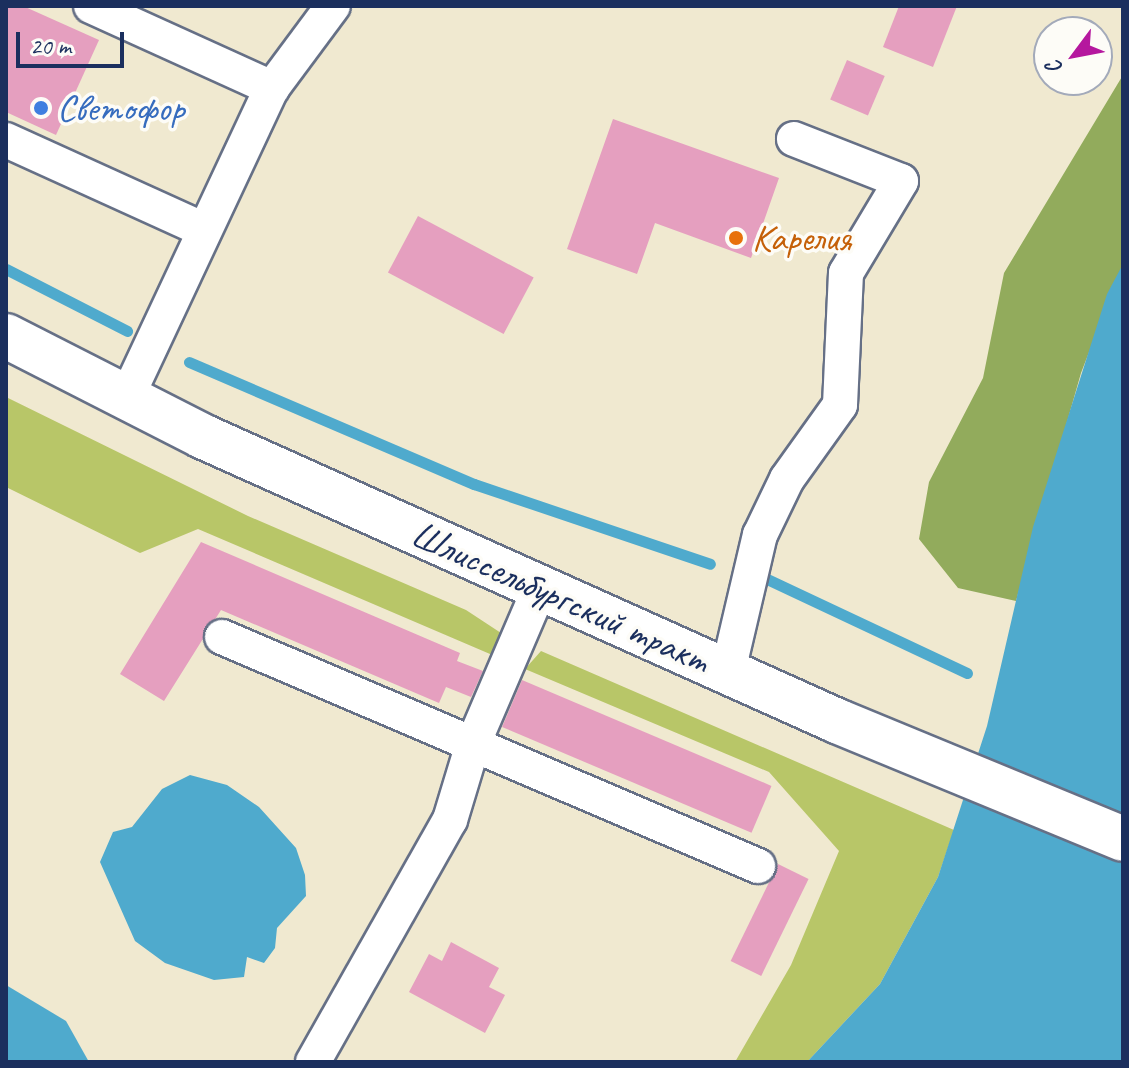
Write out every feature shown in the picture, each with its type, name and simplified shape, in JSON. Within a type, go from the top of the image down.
[{"type":"main road","name":"Шлиссельбургский тракт","points":[[6,336],[126,399],[540,588],[837,721],[1123,839]]},
{"type":"street","points":[[91,6],[272,88]]},
{"type":"street","points":[[126,399],[272,88],[333,6]]},
{"type":"street","points":[[728,671],[760,535],[787,479],[840,405],[846,273],[901,181],[794,139]]},
{"type":"street","points":[[6,140],[204,230]]},
{"type":"street","points":[[313,1062],[450,820],[473,744],[540,588]]},
{"type":"street","points":[[222,637],[758,866]]},
{"type":"green space","points":[[1123,75],[1123,264],[1081,373],[1016,601],[958,588],[919,539],[929,482],[983,378],[1004,273]]},
{"type":"green space","points":[[6,397],[248,516],[466,610],[501,633],[497,657],[198,529],[140,553],[6,487]]},
{"type":"green space","points":[[541,651],[954,830],[938,877],[880,984],[807,1062],[735,1062],[791,965],[839,851],[769,772],[525,669]]},
{"type":"water","points":[[1123,264],[1123,1062],[807,1062],[880,984],[938,877],[987,726],[1033,527],[1107,294]]},
{"type":"water","points":[[190,775],[227,785],[259,807],[296,848],[305,875],[306,896],[277,928],[275,948],[264,963],[247,957],[244,977],[214,980],[165,963],[135,941],[100,862],[113,832],[132,827],[162,789]]},
{"type":"water","points":[[6,985],[66,1021],[89,1062],[6,1062]]},
{"type":"building","points":[[6,6],[23,6],[99,40],[56,135],[6,112]]},
{"type":"building","points":[[899,6],[957,6],[933,67],[883,47]]},
{"type":"building","points":[[847,60],[885,76],[868,116],[830,100]]},
{"type":"building","points":[[613,119],[779,178],[751,258],[655,223],[637,274],[567,249]]},
{"type":"building","points":[[418,216],[534,278],[504,334],[388,273]]},
{"type":"building","points":[[201,542],[460,653],[457,661],[483,671],[471,697],[446,687],[439,703],[221,610],[164,701],[120,674]]},
{"type":"building","points":[[522,680],[771,786],[752,833],[502,727]]},
{"type":"building","points":[[778,864],[809,879],[761,976],[731,961]]},
{"type":"building","points":[[451,942],[499,968],[489,987],[505,995],[485,1033],[409,992],[429,954],[442,961]]},
{"type":"waterway","points":[[6,269],[127,331]]},
{"type":"waterway","points":[[189,362],[474,484],[710,564]]},
{"type":"waterway","points":[[767,579],[967,673]]},
{"type":"place","name":"Светофор","points":[[41,108]]},
{"type":"place","name":"Карелия","points":[[736,238]]}]
